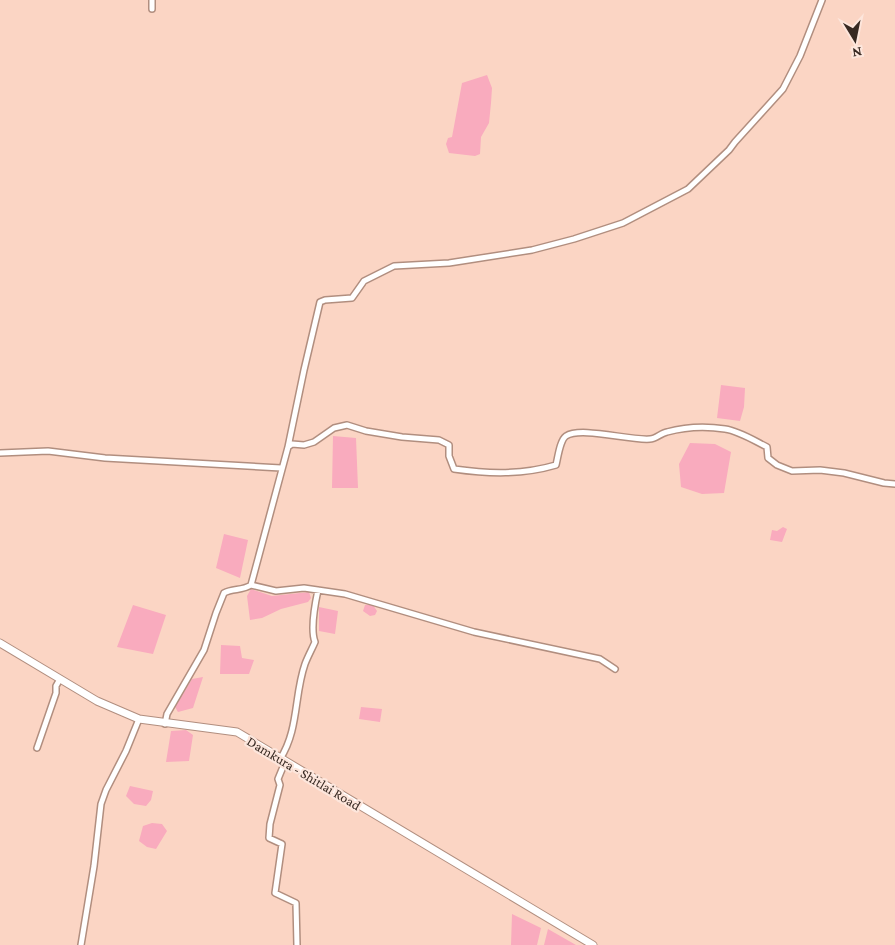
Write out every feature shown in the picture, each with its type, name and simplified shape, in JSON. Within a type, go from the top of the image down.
[{"type":"street","points":[[152,0],[152,9]]},
{"type":"street","points":[[251,585],[288,447],[320,302],[352,298],[364,281],[394,266],[458,262],[532,250],[574,239],[622,223],[688,189],[729,150],[783,89],[800,56],[822,0]]},
{"type":"street","points":[[288,447],[292,444],[304,445],[314,442],[334,428],[347,425],[366,431],[402,437],[439,440],[449,445],[449,456],[454,469],[491,473],[516,473],[535,471],[556,464],[563,438],[568,434],[581,433],[651,439],[665,432],[700,427],[725,429],[743,435],[767,447],[768,458],[777,465],[792,471],[820,470],[844,473],[895,484]]},
{"type":"street","points":[[0,453],[48,451],[105,458],[281,468]]},
{"type":"street","points":[[165,724],[167,714],[204,650],[224,593],[231,589],[244,589],[251,585],[276,591],[304,588],[345,594],[495,638],[600,659],[616,669]]},
{"type":"street","points":[[297,945],[296,902],[275,894],[282,844],[269,838],[270,824],[280,785],[278,779],[290,740],[305,664],[315,642],[314,615],[318,590]]},
{"type":"street","name":"Damkura - Shitlai Road","points":[[0,643],[97,701],[138,719],[237,732],[593,945]]},
{"type":"street","points":[[36,748],[60,679]]},
{"type":"street","points":[[80,945],[94,866],[101,804],[126,751],[138,719]]},
{"type":"shaded area","points":[[487,75],[492,88],[491,103],[489,123],[481,137],[480,154],[475,156],[449,153],[446,144],[448,138],[452,137],[462,83]]},
{"type":"shaded area","points":[[721,385],[745,388],[744,407],[740,421],[717,418]]},
{"type":"shaded area","points":[[333,436],[356,438],[358,488],[332,488]]},
{"type":"shaded area","points":[[690,443],[715,444],[731,452],[724,493],[702,494],[681,487],[679,464]]},
{"type":"shaded area","points":[[783,527],[787,529],[782,542],[770,540],[772,530],[777,531]]},
{"type":"shaded area","points":[[224,534],[248,540],[240,578],[216,568]]},
{"type":"shaded area","points":[[251,589],[272,596],[309,592],[311,598],[308,602],[281,609],[262,618],[250,620],[247,596]]},
{"type":"shaded area","points":[[133,605],[166,615],[153,654],[117,647]]},
{"type":"shaded area","points":[[365,605],[373,605],[377,611],[375,615],[370,616],[363,611]]},
{"type":"shaded area","points":[[319,607],[338,611],[335,634],[319,631]]},
{"type":"shaded area","points":[[221,645],[240,646],[242,658],[254,660],[249,674],[220,674]]},
{"type":"shaded area","points":[[203,677],[193,708],[178,712],[175,707],[192,679]]},
{"type":"shaded area","points":[[361,707],[382,709],[380,722],[359,719]]},
{"type":"shaded area","points":[[186,730],[193,735],[189,761],[166,762],[171,731]]},
{"type":"shaded area","points":[[130,786],[153,791],[151,800],[146,806],[134,804],[126,796]]},
{"type":"shaded area","points":[[152,823],[162,824],[167,831],[156,849],[147,847],[139,841],[143,826]]},
{"type":"shaded area","points":[[512,914],[541,928],[537,945],[511,945]]},
{"type":"shaded area","points":[[548,929],[576,945],[544,945]]}]
